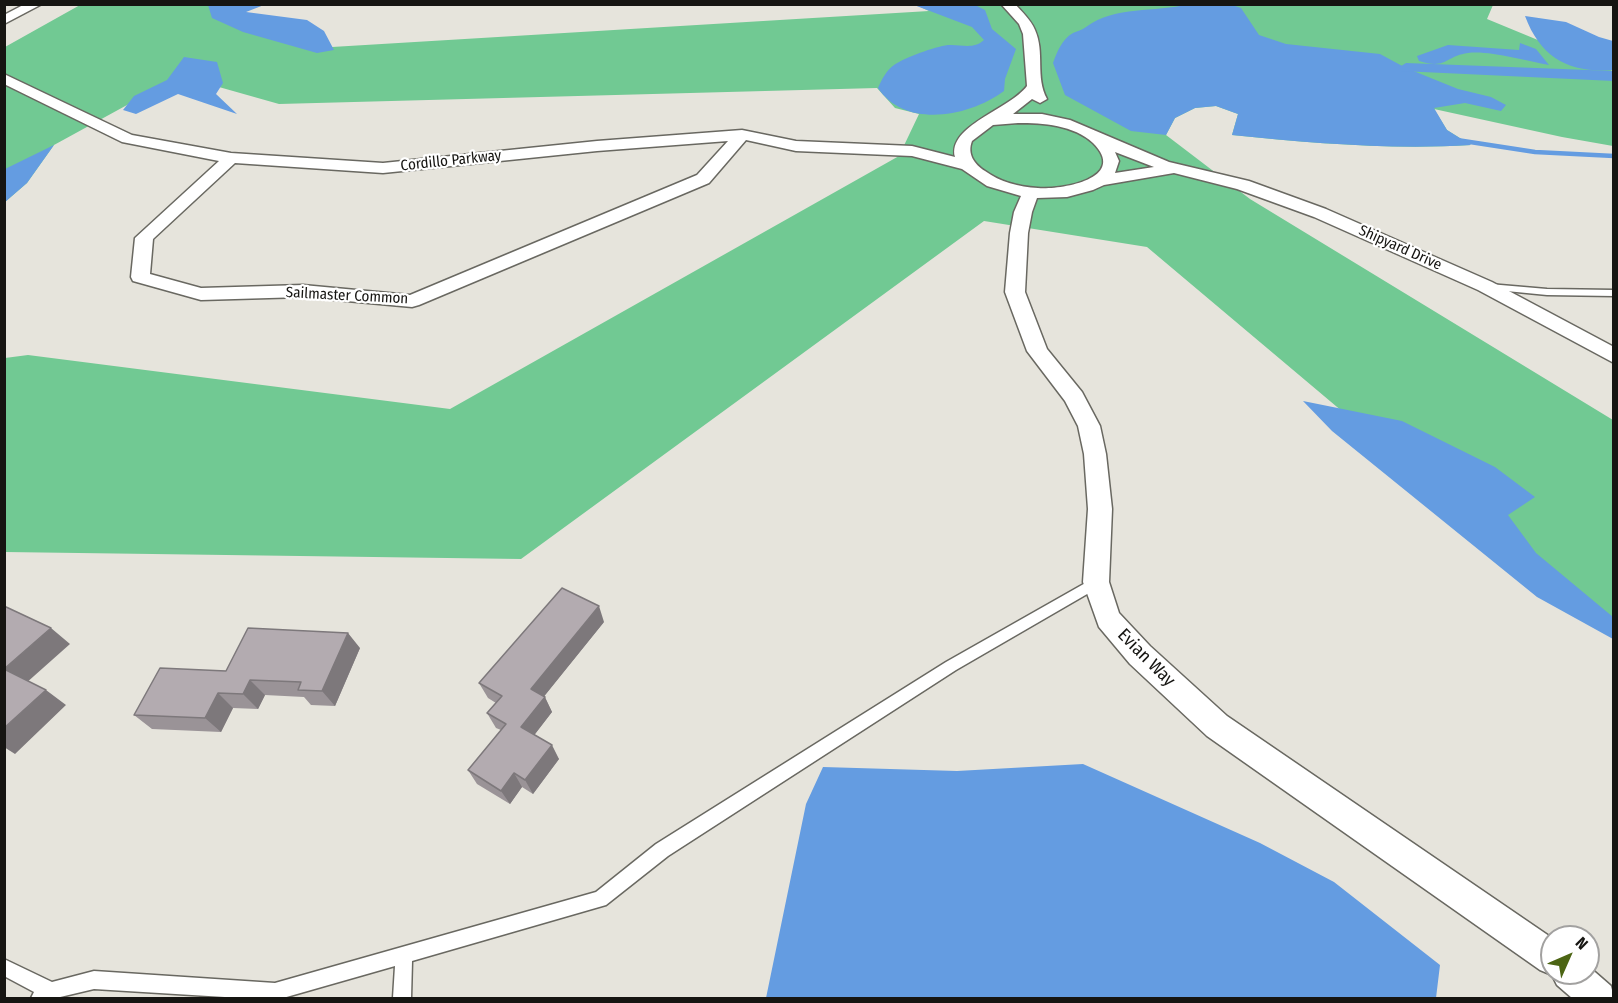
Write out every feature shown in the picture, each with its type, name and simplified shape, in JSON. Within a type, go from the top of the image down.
[{"type":"street","points":[[4,20],[36,4]]},
{"type":"street","points":[[1007,4],[1030,31],[1033,48],[1033,87],[1042,102],[1074,126]]},
{"type":"street","name":"Cordillo Parkway","points":[[4,78],[128,139],[231,158],[383,168],[597,146],[742,135],[796,146],[912,151],[968,165]]},
{"type":"street","points":[[994,121],[1014,108],[1033,87]]},
{"type":"street","points":[[994,121],[1033,117],[1074,126]]},
{"type":"street","name":"Cordillo Parkway","points":[[912,151],[967,135],[978,126],[994,121]]},
{"type":"street","name":"Shipyard Drive","points":[[1074,126],[1096,139],[1140,157],[1176,169],[1243,185],[1320,213],[1485,286],[1614,356]]},
{"type":"street","name":"Sailmaster Common","points":[[231,158],[144,238],[140,277],[201,294],[303,291],[412,301],[703,179],[742,135]]},
{"type":"street","points":[[967,135],[961,144],[963,156],[968,165]]},
{"type":"street","points":[[1096,139],[1104,145],[1110,156],[1110,168],[1101,180]]},
{"type":"street","name":"Shipyard Drive","points":[[968,165],[993,183],[1031,193],[1058,193],[1075,190],[1101,180],[1176,169]]},
{"type":"street","name":"Evian Way","points":[[1031,193],[1021,222],[1015,292],[1037,351],[1074,397],[1089,426],[1095,454],[1100,509],[1096,582],[1108,619],[1140,655],[1217,726],[1540,950]]},
{"type":"street","points":[[1583,985],[1599,999]]},
{"type":"lane","points":[[1485,286],[1547,292],[1614,293]]},
{"type":"lane","points":[[4,967],[45,995],[94,980],[275,992],[600,899],[662,850],[951,666],[1096,582]]},
{"type":"lane","points":[[402,999],[404,955]]},
{"type":"green space","points":[[914,4],[1493,5],[1487,19],[1613,71],[1613,146],[1434,109],[1447,130],[1471,145],[1381,146],[1232,135],[1238,114],[1216,106],[1195,108],[1175,118],[1166,135],[1250,199],[1613,420],[1613,633],[1596,625],[1147,247],[984,221],[521,559],[5,552],[5,358],[28,355],[450,409],[899,156],[919,114],[895,108],[877,88],[279,104],[180,76],[54,145],[27,183],[5,202],[5,47],[80,5],[242,5],[236,17],[332,47],[929,11]]},
{"type":"water","points":[[1189,4],[1232,5],[1241,8],[1259,35],[1286,44],[1380,54],[1406,68],[1458,89],[1491,97],[1506,105],[1501,111],[1465,103],[1434,108],[1447,130],[1471,145],[1381,146],[1232,135],[1238,114],[1216,106],[1195,108],[1175,118],[1166,135],[1131,131],[1065,95],[1053,63],[1060,46],[1073,33],[1110,15]]},
{"type":"water","points":[[208,5],[264,5],[246,12],[307,20],[324,31],[334,50],[317,53],[243,32],[212,18]]},
{"type":"water","points":[[914,5],[975,5],[985,10],[992,29],[1016,49],[1005,79],[1004,91],[973,107],[938,115],[921,114],[904,109],[890,101],[878,88],[894,65],[935,48],[948,45],[971,46],[984,40],[972,27]]},
{"type":"water","points":[[1525,16],[1566,22],[1613,41],[1613,70],[1583,69],[1559,60],[1539,43]]},
{"type":"water","points":[[1520,43],[1536,49],[1549,65],[1476,52],[1435,64],[1419,61],[1417,56],[1448,45],[1519,50]]},
{"type":"water","points":[[184,57],[217,62],[223,83],[216,94],[237,114],[178,94],[136,114],[123,110],[134,96],[167,80]]},
{"type":"water","points":[[54,145],[27,183],[5,202],[5,169]]},
{"type":"water","points":[[1303,401],[1402,421],[1495,467],[1535,497],[1508,515],[1536,553],[1613,617],[1613,639],[1537,597],[1332,431]]},
{"type":"water","points":[[1083,764],[1260,843],[1334,882],[1440,965],[1436,998],[766,998],[806,804],[823,767],[957,771]]},
{"type":"building","points":[[562,588],[599,606],[531,689],[545,697],[521,727],[552,745],[525,780],[514,773],[501,791],[468,770],[506,724],[487,713],[502,696],[479,683]]},
{"type":"building","points":[[4,606],[51,628],[4,669]]},
{"type":"building","points":[[248,628],[348,633],[322,691],[298,690],[301,682],[250,680],[243,694],[218,693],[205,718],[134,715],[160,668],[226,671]]},
{"type":"building","points":[[4,669],[46,690],[4,728]]},
{"type":"waterway","points":[[1406,68],[1614,76]]},
{"type":"waterway","points":[[1457,140],[1535,152],[1614,156]]}]
